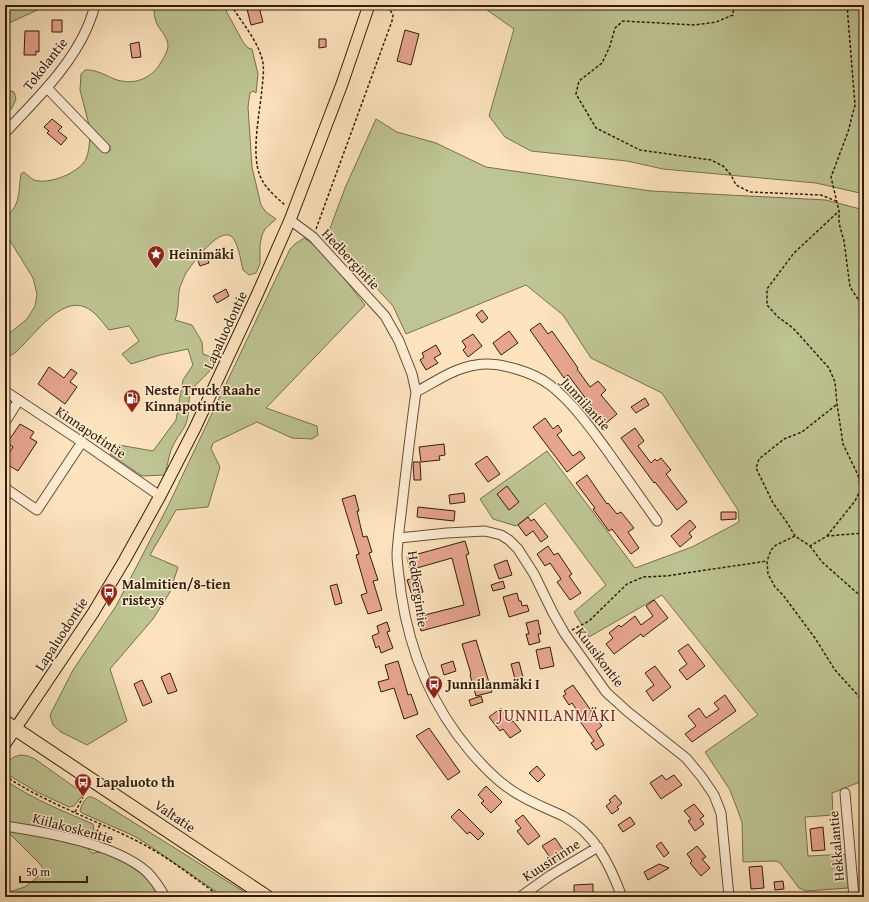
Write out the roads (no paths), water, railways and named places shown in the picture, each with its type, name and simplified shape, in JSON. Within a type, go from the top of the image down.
[{"type":"highway","name":"Valtatie","points":[[10,726],[267,897]]},
{"type":"main road","name":"Lapaluodontie","points":[[5,744],[10,726],[93,614],[160,496],[195,428],[226,364],[292,216],[342,84],[369,5]]},
{"type":"street","name":"Tokolantie","points":[[5,133],[47,88],[77,47],[87,28],[95,5]]},
{"type":"street","points":[[47,88],[105,148]]},
{"type":"street","name":"Hedbergintie","points":[[292,216],[385,316],[399,341],[412,374],[416,392],[399,538],[398,560],[404,611],[416,658],[426,682],[455,733],[483,766],[517,795],[564,817],[589,835],[598,847],[615,878],[622,897]]},
{"type":"street","name":"Junnilantie","points":[[416,392],[459,369],[486,364],[501,365],[516,369],[549,384],[564,397],[592,430],[657,521]]},
{"type":"street","name":"Kinnapotintie","points":[[5,391],[160,496]]},
{"type":"street","points":[[5,422],[19,400]]},
{"type":"street","points":[[5,488],[37,510],[82,442]]},
{"type":"street","name":"Kuusikontie","points":[[399,538],[485,531],[501,535],[509,540],[518,549],[534,574],[565,634],[606,692],[628,712],[686,758],[714,795],[721,814],[729,897]]},
{"type":"street","name":"Hekkalantie","points":[[845,793],[854,897]]},
{"type":"street","name":"Kiilakoskentie","points":[[5,826],[43,832],[92,844],[126,858],[136,864],[153,880],[165,897]]},
{"type":"street","name":"Kuusirinne","points":[[520,897],[551,875],[598,847]]},
{"type":"place","name":"Heinimäki","points":[[156,269]]},
{"type":"place","name":"Neste Truck Raahe Kinnapotintie","points":[[132,413]]},
{"type":"place","name":"Malmitien/8-tien risteys","points":[[109,607]]},
{"type":"place","name":"Junnilanmäki I","points":[[434,699]]},
{"type":"place","name":"Lapaluoto th","points":[[83,797]]},
{"type":"district","name":"JUNNILANMÄKI","points":[[557,715]]}]
